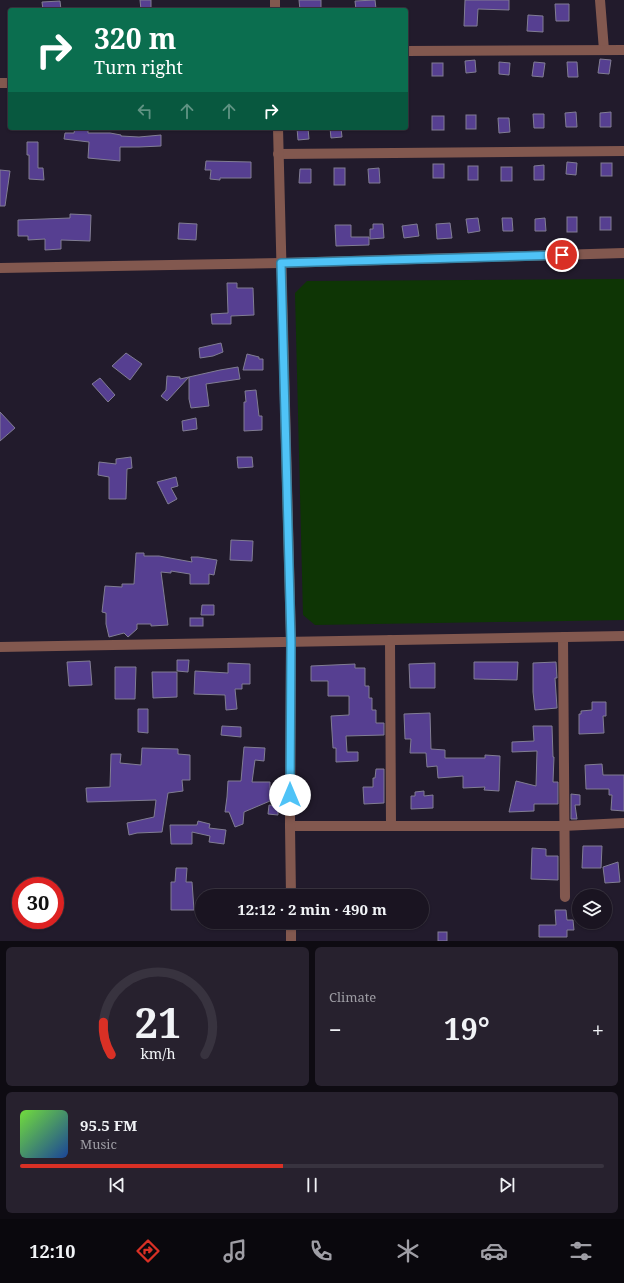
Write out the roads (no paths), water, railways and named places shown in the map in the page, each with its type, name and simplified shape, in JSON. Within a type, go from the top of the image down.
[{"type":"street","points":[[600,0],[604,50]]},
{"type":"street","points":[[408,51],[624,50]]},
{"type":"street","points":[[278,130],[291,642],[291,889]]},
{"type":"street","points":[[278,154],[624,151]]},
{"type":"street","points":[[0,268],[281,263],[624,253]]},
{"type":"street","points":[[0,647],[624,636]]},
{"type":"street","points":[[563,637],[563,826],[565,896]]},
{"type":"street","points":[[390,640],[391,826]]},
{"type":"street","points":[[290,826],[563,826],[624,823]]},
{"type":"street","points":[[291,929],[291,941]]}]
